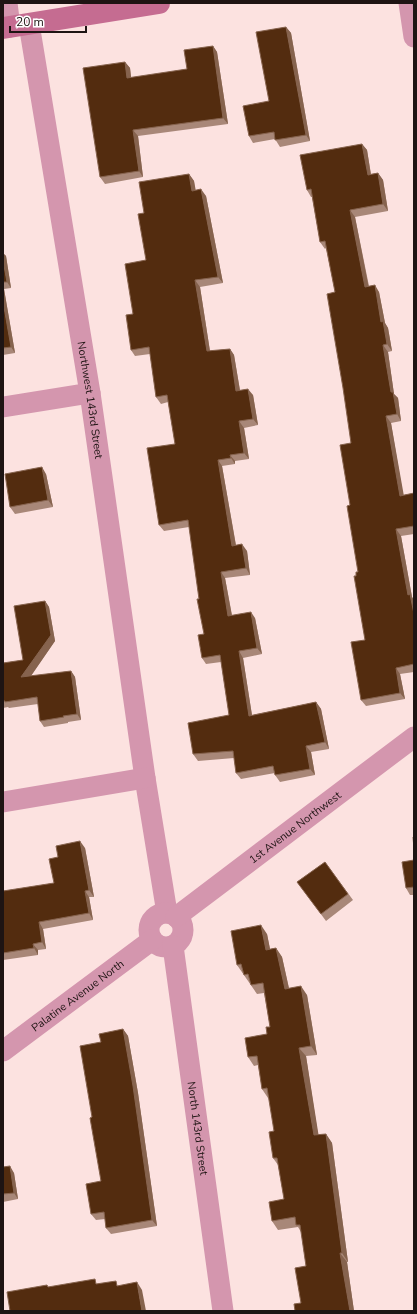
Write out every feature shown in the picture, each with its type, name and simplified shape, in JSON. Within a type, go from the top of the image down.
[{"type":"street","name":"Northwest 143rd Street","points":[[7,3],[14,26],[90,393],[145,778]]},
{"type":"street","points":[[14,26],[159,3]]},
{"type":"street","points":[[409,3],[414,37]]},
{"type":"street","points":[[3,407],[90,393]]},
{"type":"street","name":"1st Avenue Northwest","points":[[172,915],[414,737]]},
{"type":"street","points":[[3,802],[145,778],[172,915],[183,926],[183,932],[178,943],[173,946],[161,947],[152,940],[149,935],[150,924],[157,916],[172,915]]},
{"type":"street","name":"Palatine Avenue North","points":[[3,1051],[152,940]]},
{"type":"street","name":"North 143rd Street","points":[[173,946],[223,1311]]},
{"type":"building","points":[[286,27],[306,135],[275,140],[274,132],[249,136],[243,106],[269,101],[256,32]]},
{"type":"building","points":[[213,46],[223,118],[133,130],[139,171],[100,177],[83,68],[125,62],[127,78],[187,69],[184,50]]},
{"type":"building","points":[[362,144],[368,175],[378,173],[383,204],[350,210],[365,287],[375,285],[381,322],[383,321],[387,344],[383,345],[391,392],[393,392],[397,414],[386,416],[400,496],[414,493],[414,526],[396,529],[408,595],[410,594],[414,614],[414,664],[396,668],[400,693],[361,700],[351,642],[365,640],[354,576],[356,576],[356,572],[358,572],[347,506],[350,505],[340,445],[351,443],[327,294],[335,292],[325,241],[320,242],[311,189],[307,190],[300,155]]},
{"type":"building","points":[[189,174],[192,191],[201,189],[218,277],[195,280],[207,351],[230,349],[236,391],[248,389],[253,419],[239,421],[244,453],[230,455],[231,458],[218,460],[232,546],[242,544],[246,568],[221,572],[228,616],[251,612],[257,648],[239,651],[249,716],[316,702],[325,742],[306,746],[310,769],[275,775],[273,766],[236,773],[233,751],[193,754],[188,723],[229,715],[220,655],[202,658],[198,635],[204,634],[197,599],[199,599],[188,520],[159,525],[147,448],[175,444],[167,395],[156,397],[149,347],[131,350],[126,315],[133,314],[125,264],[146,260],[138,214],[144,213],[139,182]]},
{"type":"building","points":[[3,260],[7,282],[3,282]]},
{"type":"building","points":[[3,301],[11,347],[3,348]]},
{"type":"building","points":[[42,467],[48,500],[10,507],[5,474]]},
{"type":"building","points":[[45,601],[51,635],[21,677],[71,671],[77,714],[40,721],[37,697],[5,702],[3,701],[3,663],[23,660],[14,606]]},
{"type":"building","points":[[80,841],[89,890],[85,891],[89,913],[39,922],[42,942],[33,944],[34,948],[3,953],[3,891],[54,883],[49,859],[58,857],[56,846]]},
{"type":"building","points":[[414,860],[414,887],[406,888],[402,862]]},
{"type":"building","points":[[325,862],[348,894],[321,914],[297,882]]},
{"type":"building","points":[[261,925],[266,950],[276,948],[285,989],[301,986],[311,1046],[299,1048],[314,1135],[326,1134],[342,1253],[340,1253],[350,1311],[295,1311],[294,1304],[301,1303],[295,1268],[306,1266],[300,1225],[296,1225],[295,1217],[272,1221],[269,1202],[284,1199],[277,1158],[273,1158],[269,1132],[274,1131],[267,1088],[262,1089],[257,1056],[248,1057],[245,1038],[267,1034],[266,1027],[270,1027],[263,983],[251,985],[248,974],[244,975],[241,964],[237,965],[231,931]]},
{"type":"building","points":[[123,1029],[133,1086],[152,1220],[106,1228],[104,1212],[91,1214],[86,1184],[101,1181],[80,1046],[101,1042],[99,1034]]},
{"type":"building","points":[[10,1166],[14,1193],[3,1194],[3,1167]]},
{"type":"building","points":[[95,1279],[96,1284],[116,1281],[117,1286],[137,1282],[142,1311],[10,1311],[7,1292]]}]
